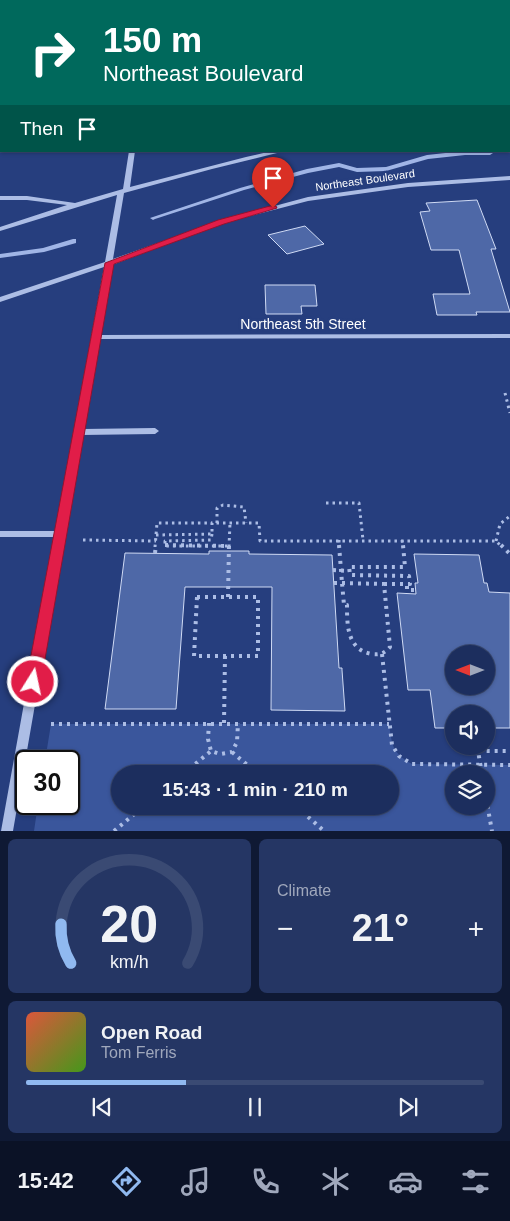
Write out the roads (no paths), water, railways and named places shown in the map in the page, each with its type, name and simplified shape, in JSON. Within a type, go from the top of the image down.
[{"type":"street","points":[[7,831],[109,263],[132,152]]},
{"type":"street","points":[[0,229],[123,191],[277,152]]},
{"type":"street","name":"Northeast Boulevard","points":[[0,300],[221,222],[308,199],[408,185],[510,178]]},
{"type":"street","points":[[0,198],[27,198],[75,205]]},
{"type":"street","name":"Northeast 5th Street","points":[[96,337],[510,336]]},
{"type":"street","points":[[79,432],[155,431]]},
{"type":"street","points":[[0,534],[60,534]]},
{"type":"waterway","points":[[153,218],[242,189],[307,171],[339,165],[357,170],[386,169],[427,157],[465,153],[490,153]]},
{"type":"waterway","points":[[0,256],[44,250],[73,241]]}]
